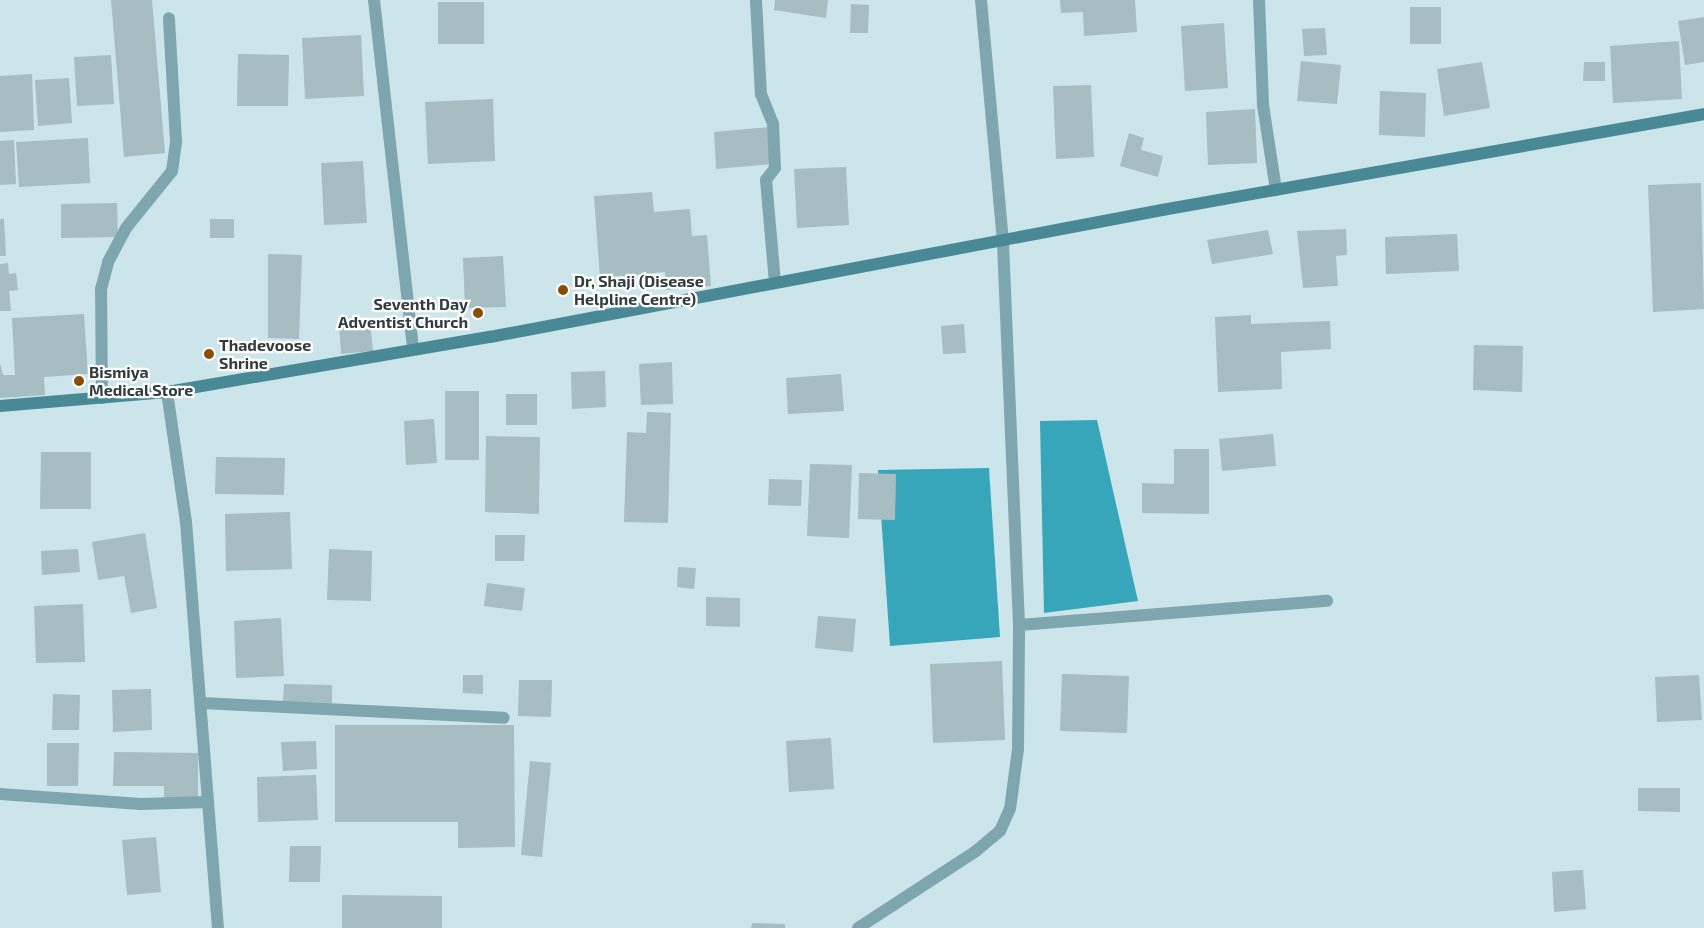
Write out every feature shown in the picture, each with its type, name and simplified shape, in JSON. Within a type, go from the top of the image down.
[{"type":"main road","points":[[0,406],[167,392],[1704,114]]},
{"type":"street","points":[[374,0],[413,348]]},
{"type":"street","points":[[756,0],[761,94],[773,124],[775,168],[766,180],[775,282]]},
{"type":"street","points":[[858,928],[976,851],[1000,831],[1010,809],[1018,749],[1019,625],[1002,242],[981,0]]},
{"type":"street","points":[[1259,0],[1263,105],[1276,190]]},
{"type":"street","points":[[102,398],[101,289],[108,262],[126,228],[172,171],[176,142],[169,18]]},
{"type":"street","points":[[167,392],[186,522],[202,703],[218,928]]},
{"type":"street","points":[[1019,625],[1326,600]]},
{"type":"street","points":[[202,703],[504,718]]},
{"type":"street","points":[[0,794],[141,804],[208,802]]},
{"type":"water","points":[[1097,420],[1138,601],[1044,613],[1040,421]]},
{"type":"water","points":[[989,468],[1000,637],[890,646],[878,470]]},
{"type":"building","points":[[111,0],[152,0],[165,153],[124,157]]},
{"type":"building","points":[[775,0],[828,0],[826,18],[774,10]]},
{"type":"building","points":[[1060,0],[1135,0],[1137,32],[1084,36],[1083,12],[1061,13]]},
{"type":"building","points":[[438,2],[484,2],[484,44],[438,44]]},
{"type":"building","points":[[851,4],[869,5],[868,33],[850,33]]},
{"type":"building","points":[[1410,7],[1441,7],[1441,44],[1410,44]]},
{"type":"building","points":[[1704,17],[1704,62],[1685,65],[1678,21]]},
{"type":"building","points":[[1224,23],[1228,88],[1185,91],[1181,26]]},
{"type":"building","points":[[1325,28],[1327,55],[1304,56],[1302,29]]},
{"type":"building","points":[[361,35],[364,96],[305,99],[302,38]]},
{"type":"building","points":[[1679,41],[1682,99],[1613,103],[1610,46]]},
{"type":"building","points":[[238,54],[289,55],[288,106],[237,106]]},
{"type":"building","points":[[111,55],[114,104],[77,106],[74,57]]},
{"type":"building","points":[[1301,61],[1341,65],[1337,104],[1297,101]]},
{"type":"building","points":[[1482,62],[1490,108],[1444,116],[1437,69]]},
{"type":"building","points":[[1584,62],[1605,62],[1605,81],[1583,81]]},
{"type":"building","points":[[32,74],[34,130],[0,132],[0,76]]},
{"type":"building","points":[[69,78],[72,123],[38,126],[35,80]]},
{"type":"building","points":[[1091,85],[1094,157],[1056,159],[1053,86]]},
{"type":"building","points":[[1380,91],[1426,93],[1425,137],[1379,135]]},
{"type":"building","points":[[493,99],[495,161],[428,164],[425,102]]},
{"type":"building","points":[[1255,109],[1257,163],[1208,165],[1206,112]]},
{"type":"building","points":[[769,127],[772,164],[716,169],[714,132]]},
{"type":"building","points":[[1129,133],[1144,138],[1141,150],[1163,156],[1158,177],[1120,166]]},
{"type":"building","points":[[88,138],[90,183],[19,187],[16,142]]},
{"type":"building","points":[[14,140],[16,184],[0,185],[0,141]]},
{"type":"building","points":[[363,161],[367,223],[324,225],[321,163]]},
{"type":"building","points":[[846,167],[849,225],[797,228],[794,169]]},
{"type":"building","points":[[1701,183],[1704,309],[1653,312],[1648,185]]},
{"type":"building","points":[[652,192],[654,212],[690,209],[692,236],[707,235],[711,286],[666,290],[665,272],[600,278],[594,196]]},
{"type":"building","points":[[117,203],[118,237],[61,238],[61,204]]},
{"type":"building","points":[[0,219],[4,219],[6,256],[0,256]]},
{"type":"building","points":[[210,219],[234,219],[234,238],[210,238]]},
{"type":"building","points":[[1346,229],[1347,255],[1336,256],[1338,286],[1303,288],[1297,231]]},
{"type":"building","points":[[1268,230],[1273,254],[1212,264],[1207,240]]},
{"type":"building","points":[[1457,234],[1459,271],[1386,274],[1385,237]]},
{"type":"building","points":[[268,254],[302,255],[299,339],[268,338]]},
{"type":"building","points":[[503,256],[506,307],[465,308],[463,258]]},
{"type":"building","points":[[8,263],[9,274],[16,273],[18,290],[9,291],[11,311],[0,311],[0,264]]},
{"type":"building","points":[[84,314],[88,374],[44,377],[45,395],[0,398],[0,363],[3,375],[15,375],[12,318]]},
{"type":"building","points":[[1251,315],[1251,324],[1330,321],[1331,349],[1281,352],[1282,389],[1218,392],[1215,317]]},
{"type":"building","points":[[370,321],[373,351],[341,354],[339,324]]},
{"type":"building","points":[[964,324],[966,353],[943,354],[941,326]]},
{"type":"building","points":[[1474,345],[1523,346],[1522,392],[1473,390]]},
{"type":"building","points":[[672,362],[673,404],[641,405],[639,364]]},
{"type":"building","points":[[605,371],[606,407],[572,409],[571,372]]},
{"type":"building","points":[[841,374],[844,411],[788,414],[786,378]]},
{"type":"building","points":[[445,391],[479,391],[479,460],[445,460]]},
{"type":"building","points":[[506,394],[537,394],[537,425],[506,425]]},
{"type":"building","points":[[647,412],[671,413],[668,523],[624,522],[627,432],[646,433]]},
{"type":"building","points":[[434,419],[437,463],[406,465],[404,421]]},
{"type":"building","points":[[1273,434],[1276,466],[1222,471],[1219,439]]},
{"type":"building","points":[[486,436],[540,437],[539,514],[485,512]]},
{"type":"building","points":[[1174,449],[1209,449],[1209,514],[1142,513],[1142,483],[1174,484]]},
{"type":"building","points":[[41,452],[91,452],[91,509],[40,509]]},
{"type":"building","points":[[216,457],[285,458],[284,495],[215,494]]},
{"type":"building","points":[[810,464],[852,465],[849,538],[807,536]]},
{"type":"building","points":[[859,473],[896,474],[895,520],[858,519]]},
{"type":"building","points":[[769,479],[802,480],[801,506],[768,505]]},
{"type":"building","points":[[290,512],[292,569],[226,571],[225,514]]},
{"type":"building","points":[[145,533],[157,608],[131,613],[124,576],[98,580],[92,542]]},
{"type":"building","points":[[495,535],[525,535],[524,561],[495,561]]},
{"type":"building","points":[[78,549],[80,572],[42,575],[41,551]]},
{"type":"building","points":[[329,549],[372,551],[371,601],[327,600]]},
{"type":"building","points":[[678,567],[696,568],[694,589],[677,587]]},
{"type":"building","points":[[487,583],[525,588],[522,611],[484,606]]},
{"type":"building","points":[[706,597],[740,598],[740,627],[706,626]]},
{"type":"building","points":[[83,604],[85,662],[36,663],[34,606]]},
{"type":"building","points":[[818,616],[856,619],[853,652],[815,648]]},
{"type":"building","points":[[281,618],[284,676],[236,678],[234,621]]},
{"type":"building","points":[[1002,661],[1005,740],[933,743],[930,664]]},
{"type":"building","points":[[1062,674],[1129,676],[1127,733],[1060,731]]},
{"type":"building","points":[[463,675],[483,675],[483,694],[463,693]]},
{"type":"building","points":[[1699,675],[1702,720],[1657,722],[1655,677]]},
{"type":"building","points":[[519,680],[552,680],[551,717],[518,716]]},
{"type":"building","points":[[284,684],[332,685],[332,703],[283,702]]},
{"type":"building","points":[[151,689],[152,730],[113,732],[112,690]]},
{"type":"building","points":[[53,694],[80,695],[79,730],[52,730]]},
{"type":"building","points":[[335,725],[514,725],[515,847],[458,848],[458,822],[335,822]]},
{"type":"building","points":[[831,738],[834,789],[789,792],[786,741]]},
{"type":"building","points":[[316,741],[317,769],[283,771],[281,742]]},
{"type":"building","points":[[47,743],[79,743],[78,786],[47,786]]},
{"type":"building","points":[[114,752],[198,753],[198,799],[164,798],[164,786],[113,786]]},
{"type":"building","points":[[530,761],[551,763],[542,857],[521,855]]},
{"type":"building","points":[[316,775],[318,820],[258,822],[257,777]]},
{"type":"building","points":[[1638,788],[1680,788],[1680,812],[1638,811]]},
{"type":"building","points":[[156,837],[161,892],[127,895],[122,840]]},
{"type":"building","points":[[290,846],[321,846],[320,882],[289,882]]},
{"type":"building","points":[[1583,870],[1586,909],[1554,912],[1552,872]]},
{"type":"building","points":[[342,895],[442,896],[442,928],[342,928]]},
{"type":"building","points":[[752,923],[785,924],[785,928],[751,928]]},
{"type":"place","name":"Dr, Shaji (Disease Helpline Centre)","points":[[563,290]]},
{"type":"place","name":"Seventh Day Adventist Church","points":[[478,313]]},
{"type":"place","name":"Thadevoose Shrine","points":[[209,354]]},
{"type":"place","name":"Bismiya Medical Store","points":[[79,381]]}]
